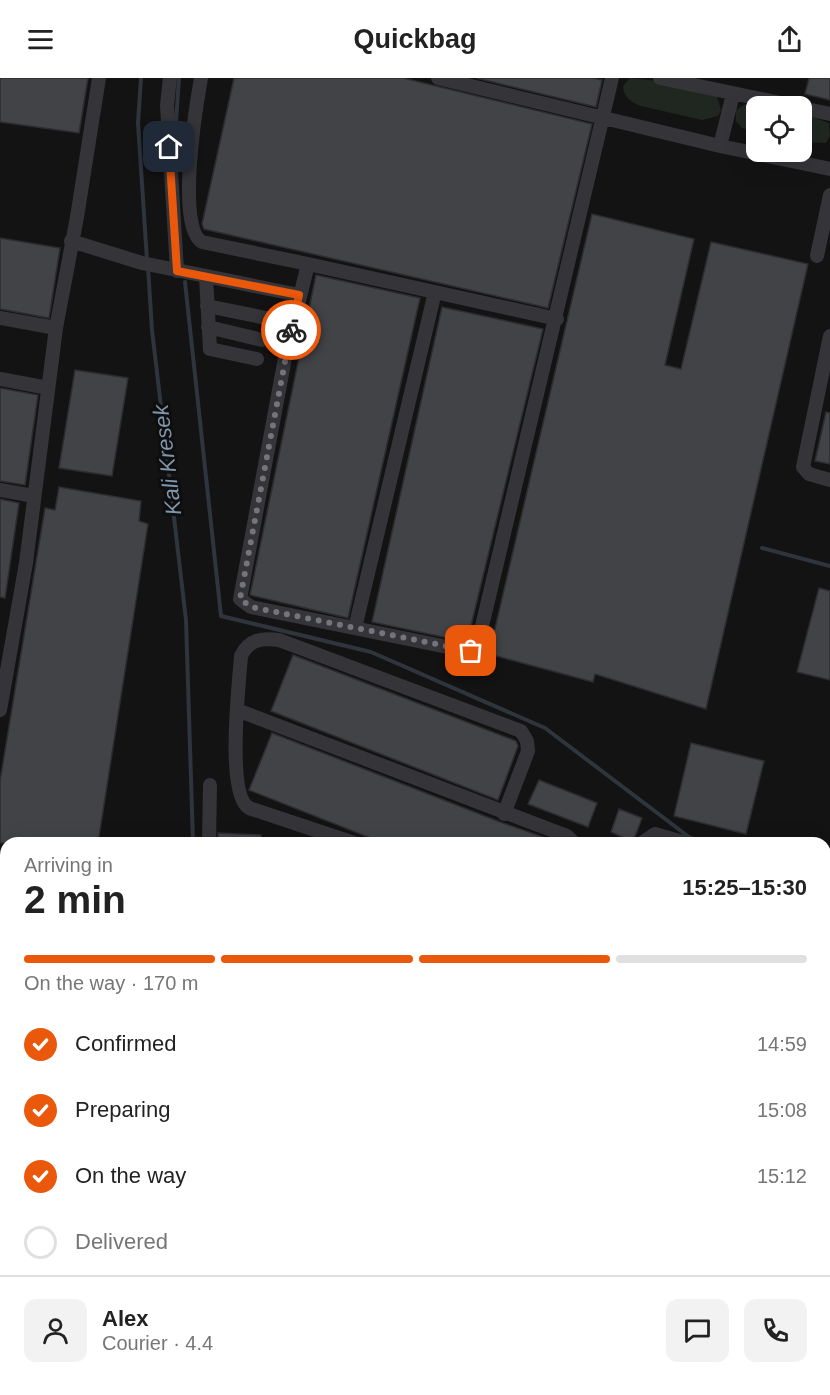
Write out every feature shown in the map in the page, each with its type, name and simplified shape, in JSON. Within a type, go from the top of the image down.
[{"type":"street","points":[[0,710],[26,563],[56,328],[99,78]]},
{"type":"street","points":[[170,78],[167,105],[171,269]]},
{"type":"street","points":[[201,78],[191,131],[189,167],[193,232],[202,242],[557,319]]},
{"type":"street","points":[[438,78],[720,146],[830,169]]},
{"type":"street","points":[[308,264],[299,295],[239,595],[242,602],[251,607],[467,651],[475,648],[557,319],[612,78]]},
{"type":"street","points":[[660,78],[746,97]]},
{"type":"street","points":[[720,146],[733,94]]},
{"type":"street","points":[[812,110],[830,114]]},
{"type":"street","points":[[818,256],[830,195]]},
{"type":"street","points":[[71,241],[142,263],[299,295]]},
{"type":"street","points":[[206,277],[210,349],[257,359]]},
{"type":"street","points":[[356,628],[435,292]]},
{"type":"street","points":[[207,306],[266,318]]},
{"type":"street","points":[[0,318],[56,328]]},
{"type":"street","points":[[208,327],[262,340]]},
{"type":"street","points":[[830,336],[803,467],[809,474],[830,480]]},
{"type":"street","points":[[0,379],[48,387]]},
{"type":"street","points":[[0,490],[34,496]]},
{"type":"street","points":[[337,837],[244,804],[236,774],[237,710],[241,656],[245,646],[266,639],[279,640],[521,731],[525,735],[528,751],[504,814]]},
{"type":"street","points":[[237,710],[568,837]]},
{"type":"street","points":[[209,837],[210,785]]},
{"type":"street","points":[[648,837],[660,834],[669,837]]},
{"type":"shaded area","points":[[630,78],[667,82],[717,97],[721,110],[718,116],[702,120],[641,106],[626,97],[623,86]]},
{"type":"shaded area","points":[[746,104],[746,129],[736,121],[736,110]]},
{"type":"shaded area","points":[[812,117],[829,123],[830,136],[826,143],[812,142]]},
{"type":"building","points":[[0,78],[88,78],[79,133],[0,122]]},
{"type":"building","points":[[234,78],[403,78],[592,124],[548,308],[204,229],[202,224]]},
{"type":"building","points":[[476,78],[593,78],[602,80],[596,107]]},
{"type":"building","points":[[809,78],[830,78],[830,100],[805,94]]},
{"type":"building","points":[[592,214],[694,239],[665,365],[681,369],[711,242],[808,264],[706,709],[595,674],[593,682],[489,654]]},
{"type":"building","points":[[0,238],[60,248],[49,318],[0,309]]},
{"type":"building","points":[[316,275],[420,298],[348,618],[250,595]]},
{"type":"building","points":[[442,307],[543,329],[467,642],[372,622]]},
{"type":"building","points":[[75,370],[128,378],[112,476],[59,468]]},
{"type":"building","points":[[0,388],[38,395],[25,485],[0,481]]},
{"type":"building","points":[[826,412],[830,413],[830,464],[815,461]]},
{"type":"building","points":[[59,487],[141,501],[139,521],[148,524],[99,837],[0,837],[0,781],[45,508],[55,510]]},
{"type":"building","points":[[0,499],[19,503],[5,598],[0,597]]},
{"type":"building","points":[[819,588],[830,591],[830,680],[797,672]]},
{"type":"building","points":[[293,655],[516,741],[518,746],[498,800],[271,711]]},
{"type":"building","points":[[272,733],[543,837],[368,837],[249,790]]},
{"type":"building","points":[[691,743],[764,761],[746,834],[674,816]]},
{"type":"building","points":[[539,780],[597,803],[588,827],[528,804]]},
{"type":"building","points":[[619,809],[642,818],[635,837],[622,837],[611,832]]},
{"type":"building","points":[[218,833],[261,835],[261,837],[218,837]]},
{"type":"waterway","name":"Kali Kresek","points":[[141,78],[138,123],[147,260]]},
{"type":"waterway","points":[[175,136],[179,78]]},
{"type":"waterway","name":"Kali Kresek","points":[[148,267],[152,330],[186,620],[193,837]]},
{"type":"waterway","points":[[185,282],[221,616],[371,652],[545,728],[689,837]]},
{"type":"waterway","points":[[762,548],[830,566]]},
{"type":"way so far","points":[[291,330],[240,599],[251,607],[471,651]]},
{"type":"route","points":[[169,147],[177,271],[299,295],[291,330]]}]
